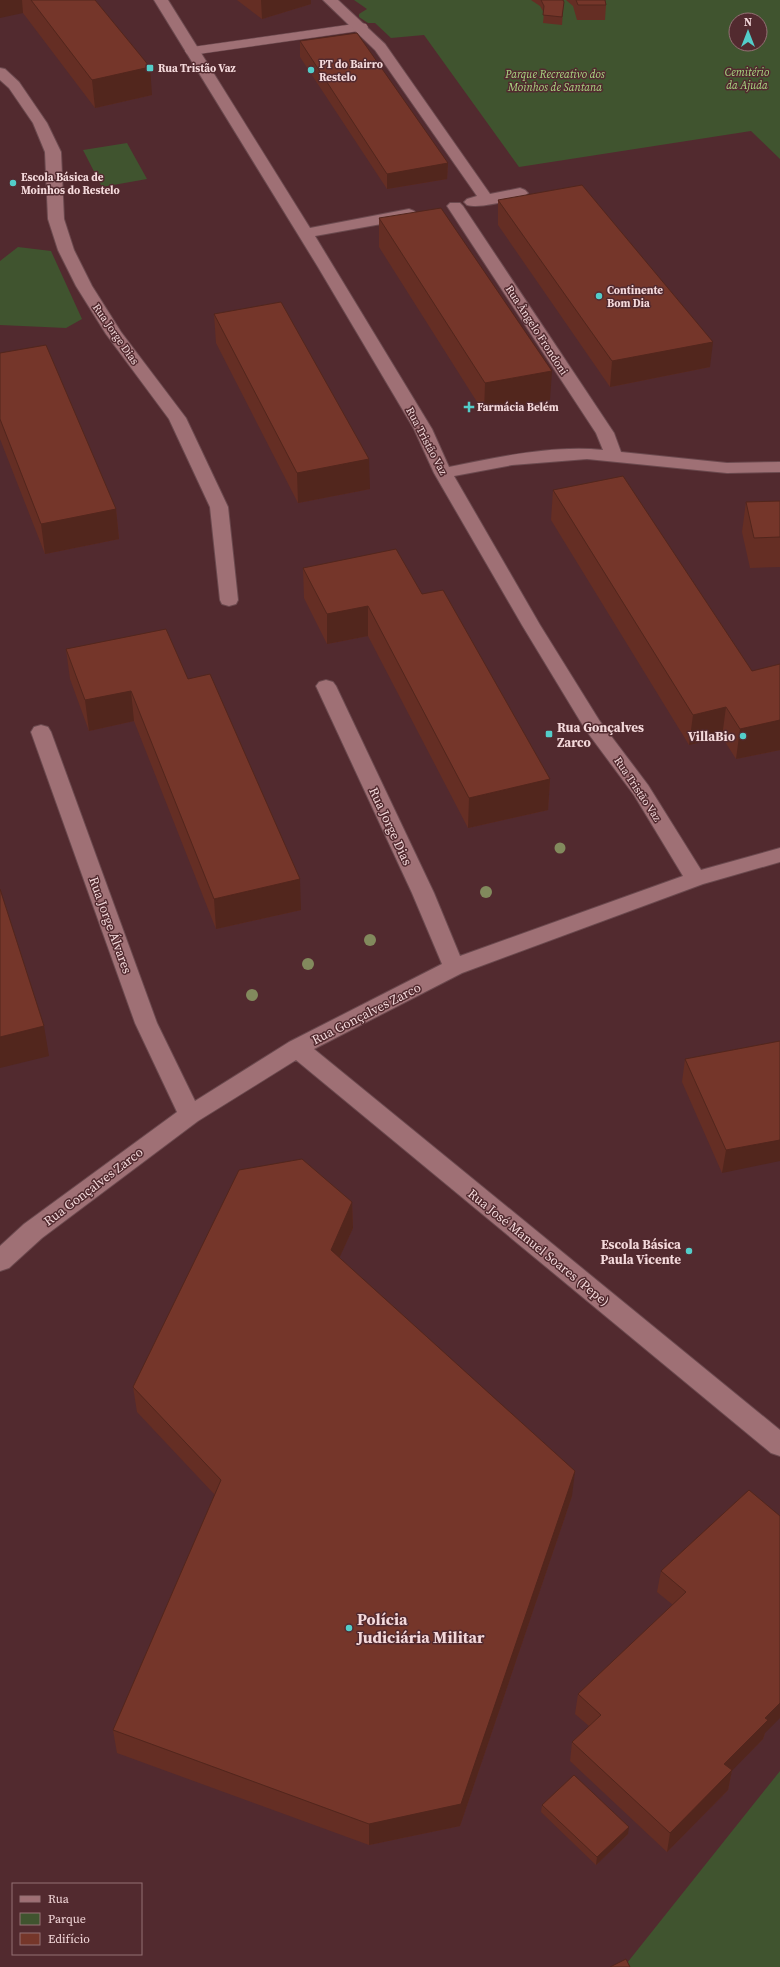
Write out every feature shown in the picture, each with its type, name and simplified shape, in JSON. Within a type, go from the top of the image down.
[{"type":"street","name":"Rua Tristão Vaz","points":[[161,0],[306,233],[423,429],[443,473],[531,625],[592,724],[641,790],[696,879]]},
{"type":"street","points":[[330,0],[361,27],[380,47],[487,200]]},
{"type":"street","name":"Rua Jorge Dias","points":[[0,72],[14,85],[40,123],[53,152],[56,219],[66,250],[84,286],[114,334],[177,418],[219,507],[229,600]]},
{"type":"street","points":[[306,233],[520,194]]},
{"type":"street","name":"Rua Ângelo Frondoni","points":[[440,208],[605,433],[614,456]]},
{"type":"street","points":[[443,473],[512,460],[587,454],[614,456],[686,466],[727,468],[780,467]]},
{"type":"street","name":"Rua Jorge Dias","points":[[326,686],[423,893],[454,967]]},
{"type":"street","name":"Rua Jorge Álvares","points":[[41,732],[146,1023],[190,1115]]},
{"type":"street","name":"Rua Gonçalves Zarco","points":[[0,1261],[33,1231],[190,1115],[298,1048],[454,967],[696,879],[780,855]]},
{"type":"street","name":"Rua José Manuel Soares (Pepe)","points":[[298,1048],[780,1445]]},
{"type":"lane","points":[[192,51],[361,27]]},
{"type":"green space","name":"Parque Recreativo dos Moinhos de Santana","points":[[354,0],[780,0],[780,159],[751,131],[519,167],[424,35],[391,38],[375,23],[368,23],[359,17],[359,14],[367,9]]},
{"type":"green space","points":[[127,143],[147,179],[102,187],[83,150]]},
{"type":"green space","points":[[18,247],[51,251],[82,319],[66,328],[0,325],[0,261]]},
{"type":"green space","points":[[780,1771],[780,1967],[629,1967],[627,1963]]},
{"type":"building","points":[[31,0],[95,0],[150,67],[92,80]]},
{"type":"building","points":[[541,0],[563,0],[562,17],[543,15],[544,6]]},
{"type":"building","points":[[576,0],[605,0],[606,5],[578,5]]},
{"type":"building","points":[[357,33],[448,163],[387,174],[300,41]]},
{"type":"building","name":"Continente Bom Dia","points":[[582,185],[713,342],[612,361],[498,200]]},
{"type":"building","points":[[441,208],[552,371],[485,383],[379,218]]},
{"type":"building","points":[[281,302],[369,459],[297,473],[214,314]]},
{"type":"building","points":[[46,345],[116,509],[41,524],[0,419],[0,353]]},
{"type":"building","points":[[623,476],[752,671],[780,664],[780,720],[740,729],[726,707],[693,715],[553,490]]},
{"type":"building","points":[[780,501],[780,537],[754,538],[746,502]]},
{"type":"building","points":[[396,549],[422,594],[443,590],[550,779],[469,798],[368,606],[327,614],[303,568]]},
{"type":"building","points":[[166,629],[188,679],[210,674],[300,879],[214,899],[131,691],[85,700],[66,649]]},
{"type":"building","points":[[0,889],[44,1026],[0,1037]]},
{"type":"building","points":[[780,1041],[780,1140],[726,1150],[685,1059]]},
{"type":"building","name":"Polícia Judiciária Militar","points":[[302,1159],[352,1202],[331,1250],[575,1471],[461,1804],[369,1824],[113,1730],[221,1480],[133,1387],[239,1170]]},
{"type":"building","points":[[749,1490],[780,1516],[780,1703],[765,1718],[768,1720],[724,1764],[732,1770],[670,1833],[572,1742],[601,1715],[578,1694],[686,1592],[661,1571]]},
{"type":"building","points":[[574,1775],[629,1827],[597,1857],[542,1805]]},
{"type":"building","points":[[626,1959],[630,1967],[610,1967]]},
{"type":"place","name":"Rua Tristão Vaz","points":[[150,68]]},
{"type":"place","name":"PT do Bairro Restelo","points":[[311,70]]},
{"type":"place","name":"Escola Básica de Moinhos do Restelo","points":[[13,183]]},
{"type":"place","name":"Continente Bom Dia","points":[[599,296]]},
{"type":"place","name":"Farmácia Belém","points":[[469,407]]},
{"type":"place","name":"Rua Gonçalves Zarco","points":[[549,734]]},
{"type":"place","name":"VillaBio","points":[[743,736]]},
{"type":"place","name":"Escola Básica Paula Vicente","points":[[689,1251]]},
{"type":"place","name":"Polícia Judiciária Militar","points":[[349,1628]]},
{"type":"park label","name":"Cemitério da Ajuda","points":[[747,78]]}]
